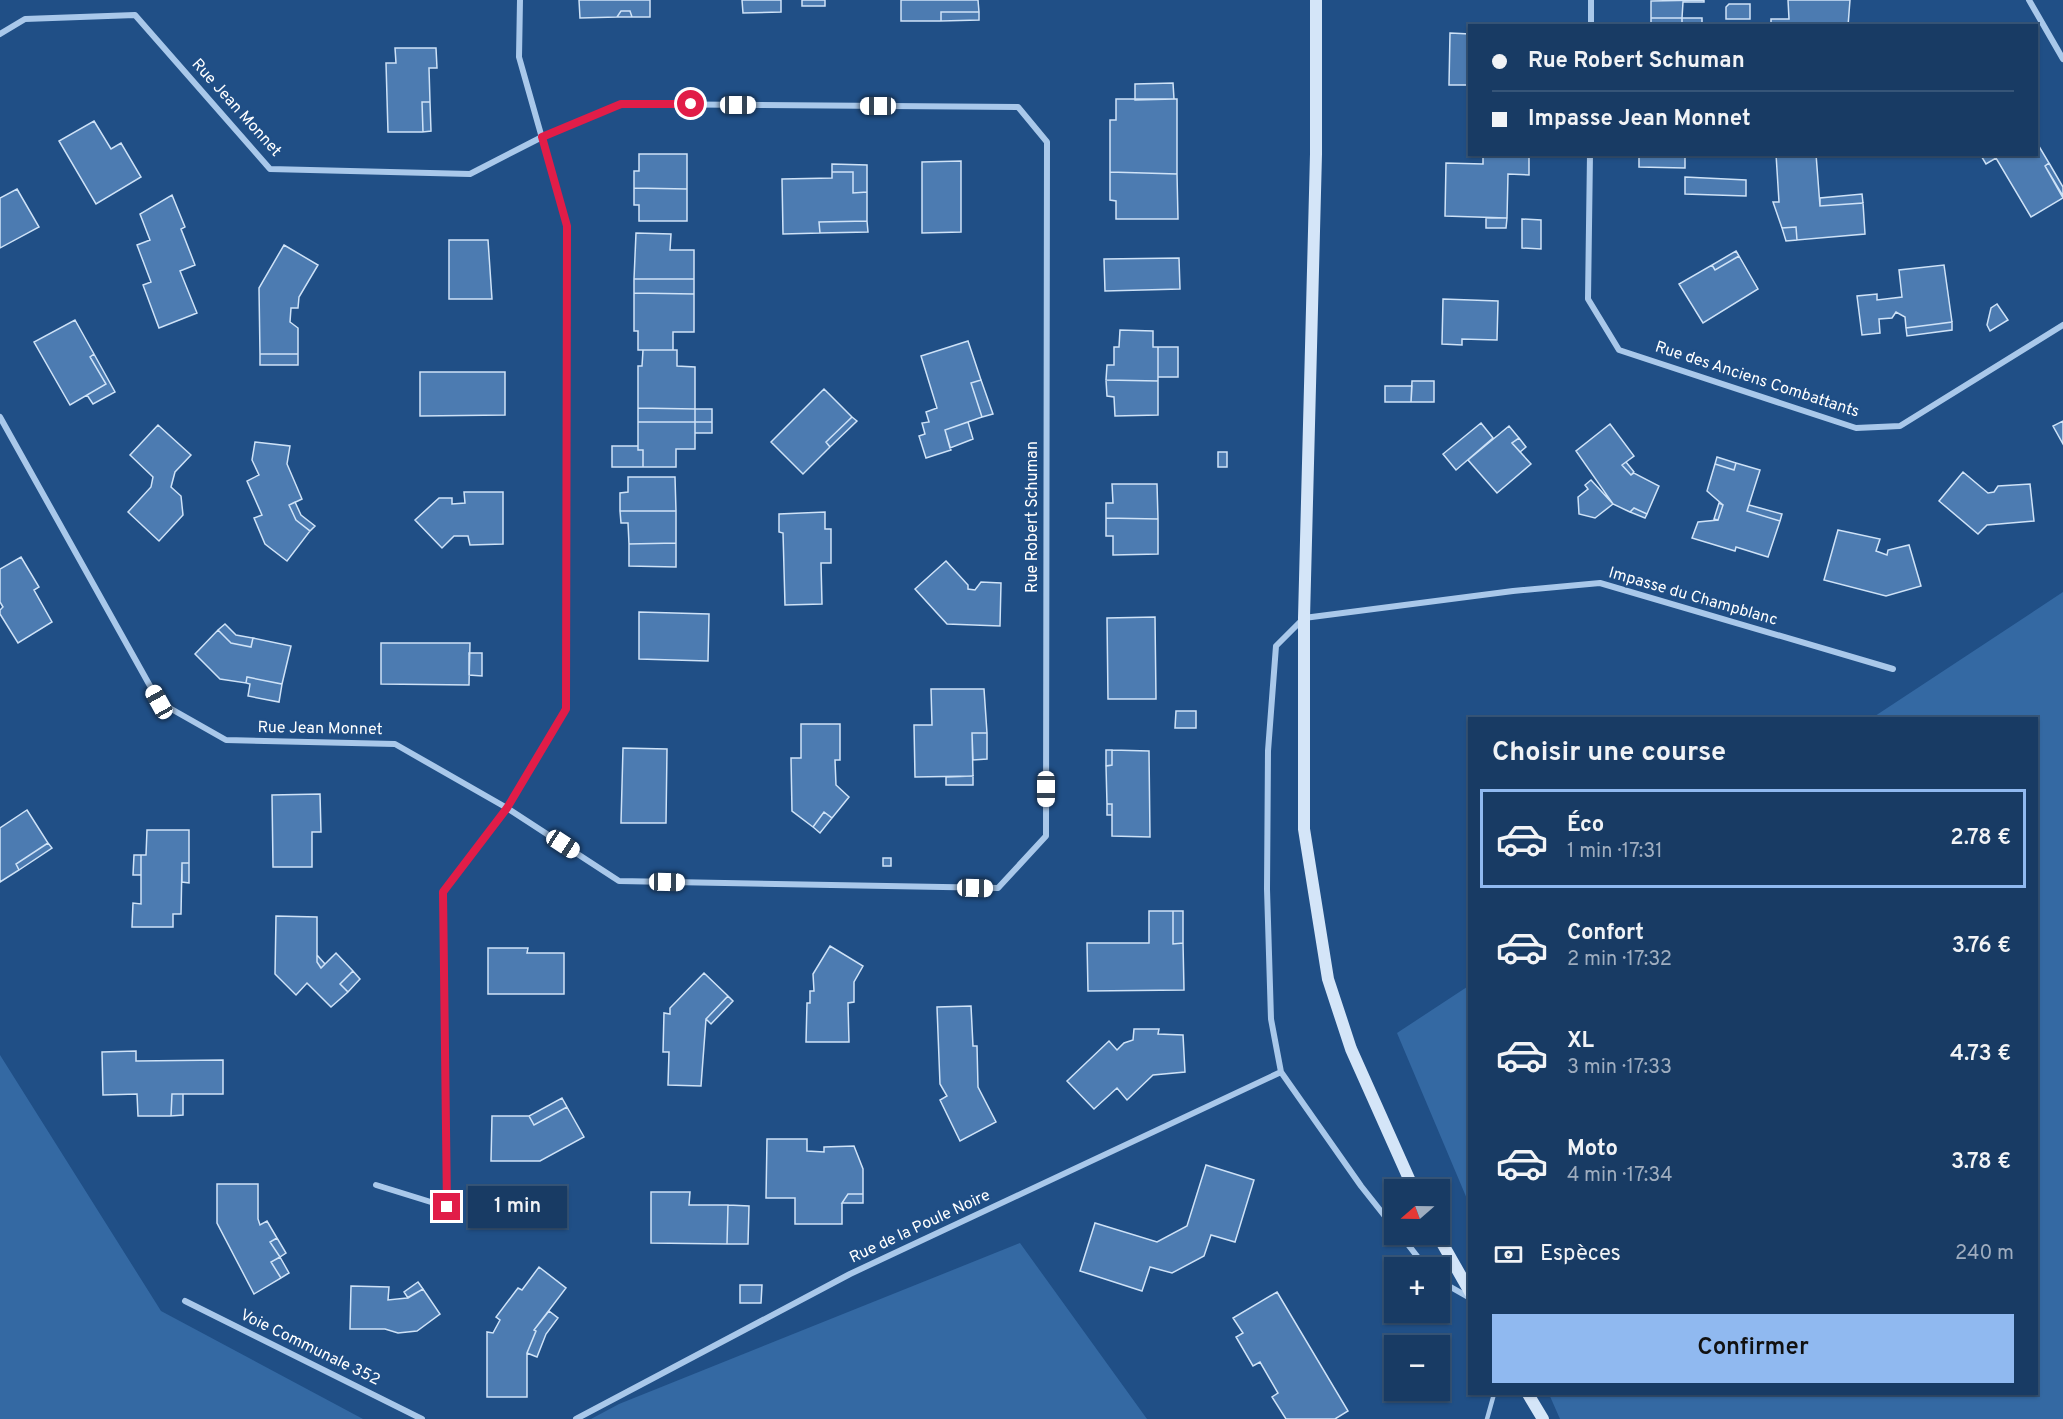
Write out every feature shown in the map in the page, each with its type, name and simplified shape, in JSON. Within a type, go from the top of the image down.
[{"type":"main road","points":[[1316,0],[1316,154],[1304,618],[1304,829],[1328,979],[1351,1049],[1409,1179]]},
{"type":"main road","points":[[1443,1245],[1468,1288]]},
{"type":"main road","points":[[1529,1395],[1543,1419]]},
{"type":"street","points":[[376,1185],[447,1207],[443,892],[507,808],[566,709],[567,226],[519,57],[520,0]]},
{"type":"street","points":[[1591,24],[1592,0]]},
{"type":"street","points":[[2029,0],[2063,59]]},
{"type":"street","name":"Rue Jean Monnet","points":[[0,34],[24,19],[135,15],[270,169],[470,174],[542,137]]},
{"type":"street","name":"Rue Robert Schuman","points":[[507,808],[619,881],[998,888],[1046,836],[1047,142],[1018,107],[621,104],[542,137]]},
{"type":"street","name":"Rue des Anciens Combattants","points":[[1590,156],[1588,299],[1619,350],[1856,428],[1900,426],[2063,325]]},
{"type":"street","name":"Rue Jean Monnet","points":[[0,417],[159,702],[226,740],[395,744],[507,808]]},
{"type":"street","name":"Impasse du Champblanc","points":[[1304,618],[1513,591],[1600,583],[1893,669]]},
{"type":"street","points":[[1304,618],[1275,646],[1268,751],[1267,889],[1271,1019],[1281,1072],[1384,1215]]},
{"type":"street","name":"Rue de la Poule Noire","points":[[576,1419],[850,1274],[1281,1072]]},
{"type":"street","points":[[1408,1245],[1418,1257]]},
{"type":"street","points":[[1450,1287],[1468,1297]]},
{"type":"street","name":"Voie Communale 352","points":[[185,1301],[422,1419]]},
{"type":"lane","points":[[1487,1419],[1494,1395]]},
{"type":"shaded area","points":[[2063,592],[2063,1419],[1560,1419],[1549,1395],[2038,1395],[2038,717],[1874,717]]},
{"type":"shaded area","points":[[1468,986],[1468,1201],[1397,1033]]},
{"type":"shaded area","points":[[0,1055],[161,1311],[363,1419],[0,1419]]},
{"type":"shaded area","points":[[1020,1243],[1147,1419],[591,1419],[619,1404]]},
{"type":"building","points":[[579,0],[650,0],[650,17],[632,17],[630,11],[621,11],[617,17],[580,18]]},
{"type":"building","points":[[742,0],[781,0],[781,12],[743,13]]},
{"type":"building","points":[[802,0],[825,0],[825,6],[802,6]]},
{"type":"building","points":[[901,0],[978,0],[979,12],[941,12],[941,21],[901,21]]},
{"type":"building","points":[[1704,0],[1704,2],[1683,2],[1682,18],[1651,18],[1651,1]]},
{"type":"building","points":[[1788,0],[1850,0],[1848,24],[1771,24],[1771,19],[1789,19]]},
{"type":"building","points":[[1729,4],[1750,4],[1750,19],[1726,19],[1726,7]]},
{"type":"building","points":[[621,11],[630,11],[632,17],[617,17]]},
{"type":"building","points":[[941,12],[979,12],[979,20],[941,21]]},
{"type":"building","points":[[1651,18],[1682,18],[1682,24],[1651,24]]},
{"type":"building","points":[[1682,18],[1702,18],[1702,24],[1682,24]]},
{"type":"building","points":[[1450,33],[1468,34],[1468,85],[1449,85]]},
{"type":"building","points":[[395,48],[436,48],[437,68],[429,68],[430,102],[422,102],[423,132],[388,132],[386,63],[396,63]]},
{"type":"building","points":[[1173,83],[1174,99],[1135,100],[1135,84]]},
{"type":"building","points":[[1116,99],[1177,99],[1177,174],[1110,172],[1110,120],[1116,120]]},
{"type":"building","points":[[422,102],[430,102],[431,131],[423,132]]},
{"type":"building","points":[[94,121],[111,149],[121,143],[141,177],[96,204],[59,141]]},
{"type":"building","points":[[2038,145],[2049,163],[2045,166],[2063,198],[2031,217],[1996,158],[1986,164],[1981,156],[2038,156]]},
{"type":"building","points":[[639,154],[687,154],[687,189],[634,188],[634,171],[639,171]]},
{"type":"building","points":[[1483,156],[1529,156],[1529,175],[1508,174],[1507,218],[1445,216],[1446,163],[1483,164]]},
{"type":"building","points":[[1639,156],[1685,156],[1685,168],[1639,167]]},
{"type":"building","points":[[1776,156],[1816,156],[1820,206],[1863,203],[1865,234],[1797,240],[1796,227],[1782,228],[1773,202],[1779,202]]},
{"type":"building","points":[[961,161],[961,232],[922,233],[922,162]]},
{"type":"building","points":[[2049,163],[2063,187],[2063,196],[2045,166]]},
{"type":"building","points":[[832,164],[867,165],[867,192],[853,193],[853,172],[832,172]]},
{"type":"building","points":[[832,172],[853,172],[853,193],[867,192],[867,221],[819,222],[820,233],[783,234],[782,179],[832,178]]},
{"type":"building","points":[[1110,172],[1177,174],[1178,219],[1116,219],[1116,201],[1110,200]]},
{"type":"building","points":[[1685,177],[1746,180],[1746,196],[1685,194]]},
{"type":"building","points":[[634,188],[687,189],[687,221],[639,221],[639,205],[634,205]]},
{"type":"building","points":[[17,189],[39,227],[0,248],[0,198]]},
{"type":"building","points":[[1862,194],[1863,203],[1820,206],[1820,198]]},
{"type":"building","points":[[172,195],[185,227],[181,229],[195,265],[180,271],[197,313],[159,328],[143,285],[151,282],[137,245],[150,240],[140,214]]},
{"type":"building","points":[[1486,218],[1507,218],[1506,228],[1486,228]]},
{"type":"building","points":[[1522,219],[1541,220],[1541,249],[1522,248]]},
{"type":"building","points":[[867,221],[868,232],[820,233],[819,222]]},
{"type":"building","points":[[1796,227],[1797,240],[1786,241],[1782,228]]},
{"type":"building","points":[[636,233],[671,234],[670,250],[694,250],[694,279],[634,279]]},
{"type":"building","points":[[449,240],[488,240],[492,299],[449,299]]},
{"type":"building","points":[[284,245],[318,265],[299,297],[298,308],[291,308],[290,322],[298,328],[298,354],[260,354],[259,288]]},
{"type":"building","points":[[1736,251],[1739,256],[1715,270],[1712,265]]},
{"type":"building","points":[[1739,256],[1758,289],[1703,323],[1679,284],[1712,265],[1715,270]]},
{"type":"building","points":[[1179,258],[1180,289],[1105,291],[1104,259]]},
{"type":"building","points":[[1944,265],[1952,322],[1906,328],[1905,317],[1896,312],[1892,318],[1879,319],[1880,333],[1862,335],[1857,296],[1877,294],[1877,300],[1902,297],[1899,270]]},
{"type":"building","points":[[634,279],[694,279],[694,294],[634,293]]},
{"type":"building","points":[[634,293],[694,294],[694,332],[673,332],[673,350],[638,350],[638,331],[634,331]]},
{"type":"building","points":[[1443,299],[1498,301],[1497,340],[1462,339],[1462,345],[1442,344]]},
{"type":"building","points":[[1997,304],[2008,320],[1990,331],[1987,325],[1991,308]]},
{"type":"building","points":[[75,320],[94,354],[90,357],[106,384],[70,405],[34,342]]},
{"type":"building","points":[[1952,322],[1952,330],[1907,336],[1906,328]]},
{"type":"building","points":[[1120,330],[1153,331],[1153,347],[1158,347],[1158,381],[1106,380],[1107,365],[1114,365],[1114,347],[1119,347]]},
{"type":"building","points":[[968,341],[981,380],[971,383],[982,417],[945,430],[951,450],[926,458],[919,436],[925,434],[922,423],[929,422],[926,412],[937,408],[921,356]]},
{"type":"building","points":[[1158,347],[1178,347],[1178,377],[1158,377]]},
{"type":"building","points":[[643,350],[677,350],[677,366],[695,367],[695,409],[638,408],[638,366],[642,366]]},
{"type":"building","points":[[94,354],[115,392],[93,404],[87,395],[106,384],[90,357]]},
{"type":"building","points":[[260,354],[298,354],[298,365],[260,365]]},
{"type":"building","points":[[420,372],[505,372],[505,415],[420,416]]},
{"type":"building","points":[[981,380],[993,414],[982,417],[971,383]]},
{"type":"building","points":[[1106,380],[1158,381],[1158,415],[1115,416],[1114,397],[1107,396]]},
{"type":"building","points":[[1412,381],[1434,381],[1434,402],[1411,402]]},
{"type":"building","points":[[1385,386],[1412,386],[1411,402],[1385,402]]},
{"type":"building","points":[[824,389],[852,417],[826,442],[830,447],[803,474],[771,442]]},
{"type":"building","points":[[638,408],[695,409],[695,422],[638,422]]},
{"type":"building","points":[[695,409],[712,409],[712,422],[695,422]]},
{"type":"building","points":[[852,417],[857,421],[830,447],[826,442]]},
{"type":"building","points":[[2063,421],[2063,444],[2053,426]]},
{"type":"building","points":[[638,422],[695,422],[695,449],[676,449],[676,467],[643,467],[643,450],[638,450]]},
{"type":"building","points":[[695,422],[712,422],[712,433],[695,433]]},
{"type":"building","points":[[968,422],[973,439],[950,448],[945,430]]},
{"type":"building","points":[[1481,423],[1493,438],[1456,470],[1443,454]]},
{"type":"building","points":[[1610,424],[1634,456],[1622,465],[1631,475],[1634,473],[1659,486],[1647,514],[1634,508],[1630,512],[1613,504],[1576,451]]},
{"type":"building","points":[[158,425],[191,455],[175,472],[171,487],[181,496],[183,515],[159,541],[128,512],[151,487],[153,477],[130,455]]},
{"type":"building","points":[[1509,426],[1519,438],[1512,443],[1531,464],[1497,493],[1468,460]]},
{"type":"building","points":[[1519,438],[1526,447],[1520,452],[1512,443]]},
{"type":"building","points":[[255,442],[290,446],[287,464],[302,499],[289,505],[296,520],[310,531],[287,561],[265,544],[254,518],[262,515],[247,481],[259,475],[252,460]]},
{"type":"building","points":[[612,446],[638,446],[638,450],[643,450],[643,467],[612,467]]},
{"type":"building","points":[[1218,452],[1227,452],[1227,467],[1218,467]]},
{"type":"building","points":[[1717,457],[1736,463],[1734,470],[1715,464]]},
{"type":"building","points":[[1626,462],[1634,472],[1631,475],[1622,465]]},
{"type":"building","points":[[1736,463],[1760,470],[1747,511],[1780,521],[1768,557],[1736,547],[1735,551],[1692,538],[1698,522],[1718,520],[1723,505],[1707,491],[1715,464],[1734,470]]},
{"type":"building","points":[[1963,472],[1988,493],[1994,492],[1998,486],[2030,484],[2034,521],[1987,525],[1978,534],[1939,501]]},
{"type":"building","points":[[628,477],[675,477],[676,511],[620,511],[620,493],[628,492]]},
{"type":"building","points":[[1591,480],[1613,504],[1595,518],[1579,514],[1578,497],[1588,489],[1585,485]]},
{"type":"building","points":[[1112,484],[1157,484],[1158,519],[1106,518],[1106,503],[1113,503]]},
{"type":"building","points":[[464,492],[503,492],[503,544],[470,545],[468,536],[454,536],[442,548],[415,520],[439,498],[452,498],[452,504],[465,503]]},
{"type":"building","points":[[295,502],[301,515],[315,526],[310,531],[296,520],[289,505]]},
{"type":"building","points":[[1719,503],[1723,505],[1718,520],[1714,519]]},
{"type":"building","points":[[1749,505],[1782,514],[1780,521],[1747,511]]},
{"type":"building","points":[[1634,508],[1647,514],[1645,518],[1630,512]]},
{"type":"building","points":[[620,511],[676,511],[676,543],[629,544],[628,523],[621,523]]},
{"type":"building","points":[[825,512],[825,529],[831,529],[831,563],[821,563],[822,604],[785,605],[783,533],[779,532],[779,514]]},
{"type":"building","points":[[1106,518],[1158,519],[1158,554],[1113,555],[1113,536],[1106,536]]},
{"type":"building","points":[[1838,530],[1880,539],[1876,551],[1887,555],[1888,550],[1909,545],[1921,586],[1886,596],[1824,580]]},
{"type":"building","points":[[676,543],[676,567],[629,566],[629,544]]},
{"type":"building","points":[[21,557],[39,587],[34,590],[52,622],[18,643],[0,614],[3,607],[0,602],[0,569]]},
{"type":"building","points":[[946,561],[968,585],[968,589],[975,590],[981,582],[1001,583],[1000,626],[947,624],[915,589]]},
{"type":"building","points":[[639,612],[709,614],[708,661],[639,659]]},
{"type":"building","points":[[1155,617],[1156,699],[1108,699],[1107,618]]},
{"type":"building","points":[[225,624],[236,635],[253,638],[251,647],[231,643],[218,630]]},
{"type":"building","points":[[218,630],[231,643],[251,647],[253,638],[291,646],[282,684],[247,677],[246,683],[220,679],[195,654]]},
{"type":"building","points":[[381,643],[470,643],[469,685],[381,684]]},
{"type":"building","points":[[469,653],[482,653],[482,676],[469,675]]},
{"type":"building","points":[[247,677],[282,684],[279,702],[248,696],[250,684],[246,683]]},
{"type":"building","points":[[931,689],[984,689],[987,733],[972,733],[973,776],[915,777],[914,725],[932,725]]},
{"type":"building","points":[[1176,711],[1196,711],[1196,728],[1175,728]]},
{"type":"building","points":[[801,724],[840,724],[840,760],[835,760],[836,785],[849,797],[832,818],[824,812],[813,827],[792,811],[791,758],[801,758]]},
{"type":"building","points":[[972,733],[987,733],[987,759],[973,760]]},
{"type":"building","points":[[623,748],[667,749],[666,823],[621,823]]},
{"type":"building","points":[[1106,750],[1112,750],[1112,765],[1106,766]]},
{"type":"building","points":[[1112,750],[1149,751],[1150,837],[1112,836],[1112,804],[1107,804],[1106,766],[1112,765]]},
{"type":"building","points":[[973,776],[973,785],[946,785],[946,777]]},
{"type":"building","points":[[320,794],[321,832],[312,832],[312,867],[273,867],[272,795]]},
{"type":"building","points":[[1107,804],[1112,804],[1112,815],[1107,815]]},
{"type":"building","points":[[27,810],[48,843],[16,864],[19,870],[0,882],[0,828]]},
{"type":"building","points":[[824,812],[832,818],[820,833],[813,827]]},
{"type":"building","points":[[147,830],[189,830],[189,863],[182,863],[181,914],[173,914],[173,927],[132,927],[133,903],[141,904],[141,855],[146,855]]},
{"type":"building","points":[[48,843],[52,848],[19,870],[16,864]]},
{"type":"building","points":[[134,855],[141,855],[141,875],[133,875]]},
{"type":"building","points":[[883,858],[891,858],[891,866],[883,866]]},
{"type":"building","points":[[182,863],[189,863],[189,883],[182,882]]},
{"type":"building","points":[[1149,911],[1173,911],[1173,944],[1183,943],[1184,990],[1088,991],[1087,943],[1149,943]]},
{"type":"building","points":[[1173,911],[1183,911],[1183,943],[1173,944]]},
{"type":"building","points":[[276,916],[317,917],[317,962],[321,968],[336,953],[353,971],[340,984],[348,992],[331,1007],[307,983],[296,995],[275,974]]},
{"type":"building","points":[[830,946],[863,966],[854,982],[854,1002],[848,1003],[849,1042],[806,1042],[807,1003],[810,1003],[810,991],[814,991],[813,974]]},
{"type":"building","points":[[488,948],[528,948],[527,953],[564,953],[564,994],[488,994]]},
{"type":"building","points":[[317,955],[325,964],[321,968],[317,962]]},
{"type":"building","points":[[353,971],[360,979],[348,992],[340,984]]},
{"type":"building","points":[[704,973],[728,996],[706,1019],[701,1086],[668,1085],[669,1052],[663,1052],[664,1013],[670,1014],[670,1008]]},
{"type":"building","points":[[728,996],[733,1001],[711,1024],[706,1019]]},
{"type":"building","points":[[971,1006],[973,1046],[977,1046],[978,1087],[996,1122],[960,1141],[940,1100],[947,1096],[940,1084],[937,1007]]},
{"type":"building","points":[[1134,1029],[1159,1029],[1158,1034],[1183,1035],[1185,1072],[1153,1075],[1127,1100],[1117,1088],[1094,1109],[1067,1081],[1109,1041],[1117,1050],[1124,1043],[1133,1040]]},
{"type":"building","points":[[136,1051],[136,1061],[223,1060],[223,1094],[172,1094],[171,1116],[138,1116],[137,1094],[103,1095],[102,1052]]},
{"type":"building","points":[[172,1094],[183,1094],[183,1115],[171,1116]]},
{"type":"building","points":[[562,1098],[567,1107],[534,1125],[529,1116]]},
{"type":"building","points":[[567,1107],[584,1137],[540,1161],[491,1161],[492,1116],[529,1116],[534,1125]]},
{"type":"building","points":[[767,1139],[807,1139],[807,1151],[824,1152],[824,1147],[854,1146],[863,1169],[863,1194],[848,1194],[842,1203],[842,1224],[795,1224],[795,1198],[766,1198]]},
{"type":"building","points":[[1206,1165],[1254,1180],[1235,1242],[1211,1235],[1204,1256],[1172,1273],[1150,1267],[1142,1291],[1080,1271],[1095,1223],[1157,1242],[1187,1226]]},
{"type":"building","points":[[217,1184],[258,1184],[260,1225],[267,1221],[277,1238],[270,1242],[280,1257],[271,1262],[281,1278],[254,1294],[217,1223]]},
{"type":"building","points":[[651,1192],[690,1192],[689,1205],[728,1205],[727,1244],[651,1243]]},
{"type":"building","points":[[848,1194],[863,1194],[863,1203],[842,1203]]},
{"type":"building","points":[[728,1205],[749,1206],[748,1244],[727,1244]]},
{"type":"building","points":[[277,1238],[286,1253],[280,1257],[270,1242]]},
{"type":"building","points":[[280,1257],[289,1273],[281,1278],[271,1262]]},
{"type":"building","points":[[539,1267],[566,1288],[534,1330],[536,1331],[527,1353],[527,1397],[487,1397],[487,1332],[493,1333],[500,1320],[496,1317],[518,1288],[522,1290]]},
{"type":"building","points":[[418,1282],[423,1289],[408,1298],[404,1292]]},
{"type":"building","points":[[740,1285],[762,1285],[761,1303],[740,1303]]},
{"type":"building","points":[[351,1286],[389,1287],[388,1300],[407,1298],[423,1289],[440,1314],[417,1331],[398,1333],[385,1329],[350,1329]]},
{"type":"building","points":[[1277,1292],[1348,1411],[1335,1419],[1286,1419],[1272,1397],[1278,1393],[1260,1362],[1253,1366],[1236,1337],[1243,1333],[1233,1318]]},
{"type":"building","points":[[549,1311],[558,1318],[546,1334],[537,1357],[527,1353],[536,1331],[534,1330]]},
{"type":"route","points":[[447,1207],[443,892],[507,808],[566,709],[567,226],[542,137],[621,104],[691,104]]}]
